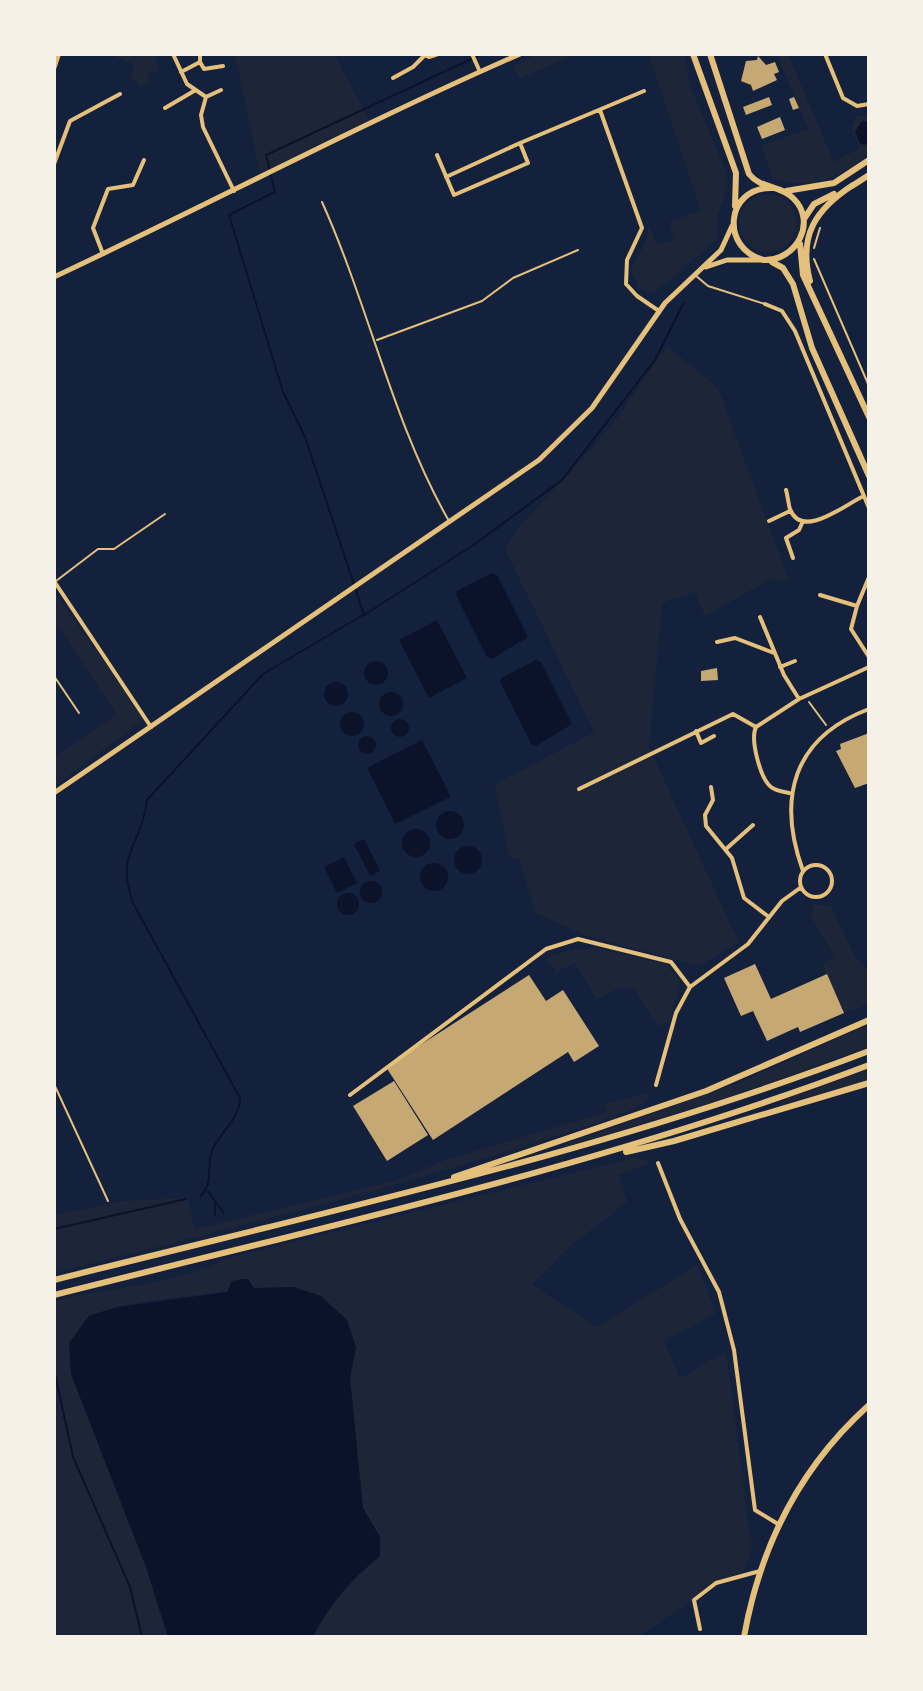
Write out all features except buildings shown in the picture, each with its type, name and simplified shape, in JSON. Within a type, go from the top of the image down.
[{"type":"main road","points":[[693,54],[736,173],[737,195],[732,225],[746,251],[780,266],[790,278],[812,348],[869,476]]},
{"type":"main road","points":[[710,54],[747,170],[757,182],[783,191],[805,191],[834,183],[869,160]]},
{"type":"main road","points":[[814,296],[806,257],[815,217],[823,206],[869,175]]},
{"type":"main road","points":[[853,185],[814,204],[804,223],[800,266],[869,417]]},
{"type":"main road","points":[[733,213],[746,196],[772,188]]},
{"type":"main road","points":[[783,191],[800,208],[804,223]]},
{"type":"main road","points":[[764,260],[784,256],[798,244],[802,235]]},
{"type":"main road","points":[[401,1194],[706,1091],[869,1020]]},
{"type":"main road","points":[[54,1280],[401,1194],[665,1122],[869,1051]]},
{"type":"main road","points":[[584,1161],[708,1122],[869,1065]]},
{"type":"main road","points":[[54,1295],[674,1141],[869,1083]]},
{"type":"main road","points":[[744,1637],[760,1571],[778,1524],[827,1448],[869,1405]]},
{"type":"street","points":[[54,69],[59,54]]},
{"type":"street","points":[[173,54],[194,91],[206,97]]},
{"type":"street","points":[[200,54],[204,69],[223,66]]},
{"type":"street","points":[[393,78],[413,67],[423,55],[438,54]]},
{"type":"street","points":[[472,54],[480,72]]},
{"type":"street","points":[[54,277],[260,179],[427,94],[520,54]]},
{"type":"street","points":[[825,54],[843,98],[857,106],[869,104]]},
{"type":"street","points":[[181,72],[200,62]]},
{"type":"street","points":[[221,90],[206,97],[201,115],[203,127],[234,191]]},
{"type":"street","points":[[165,108],[194,91]]},
{"type":"street","points":[[446,177],[644,91]]},
{"type":"street","points":[[54,164],[70,121],[120,94]]},
{"type":"street","points":[[600,110],[642,228],[627,260],[626,284],[659,311]]},
{"type":"street","points":[[437,155],[454,195],[528,163],[520,143]]},
{"type":"street","points":[[103,254],[93,228],[108,189],[133,185],[144,160]]},
{"type":"street","points":[[54,793],[364,582],[557,444],[617,376],[659,311],[725,245],[732,225]]},
{"type":"street","points":[[695,274],[721,261],[764,260]]},
{"type":"street","points":[[765,304],[782,311],[795,331],[869,508]]},
{"type":"street","points":[[786,490],[790,511],[803,521],[823,518],[864,496]]},
{"type":"street","points":[[769,521],[790,511]]},
{"type":"street","points":[[793,558],[786,538],[799,530],[803,521]]},
{"type":"street","points":[[869,577],[851,629],[869,657]]},
{"type":"street","points":[[54,582],[151,727]]},
{"type":"street","points":[[820,595],[857,606]]},
{"type":"street","points":[[760,617],[780,667],[799,699]]},
{"type":"street","points":[[717,642],[735,638],[774,653]]},
{"type":"street","points":[[780,667],[795,661]]},
{"type":"street","points":[[789,793],[770,787],[766,781],[753,741],[756,727],[799,699],[869,667]]},
{"type":"street","points":[[656,1085],[676,1013],[690,987],[748,944],[782,901],[800,888],[803,871],[792,842],[789,793],[804,758],[830,730],[869,709]]},
{"type":"street","points":[[579,789],[733,714],[756,727]]},
{"type":"street","points":[[696,731],[701,743],[714,736]]},
{"type":"street","points":[[711,787],[713,800],[704,820],[726,849],[744,898],[769,917]]},
{"type":"street","points":[[726,849],[753,825]]},
{"type":"street","points":[[800,888],[816,898],[830,890],[832,884],[830,872],[823,866],[809,866],[803,871]]},
{"type":"street","points":[[350,1095],[546,949],[578,939],[671,962],[690,987]]},
{"type":"street","points":[[658,1163],[680,1219],[719,1292],[734,1350],[755,1510],[778,1524]]},
{"type":"street","points":[[700,1629],[694,1600],[710,1586],[760,1571]]},
{"type":"lane","points":[[322,202],[428,482],[449,522]]},
{"type":"lane","points":[[376,341],[482,301],[513,278],[578,250]]},
{"type":"lane","points":[[695,274],[708,286],[765,304]]},
{"type":"lane","points":[[54,582],[98,549],[114,549],[165,514]]},
{"type":"lane","points":[[54,676],[79,713]]},
{"type":"lane","points":[[54,1084],[108,1201]]},
{"type":"path","points":[[822,220],[813,252],[817,272],[869,386]]},
{"type":"path","points":[[807,696],[830,730]]},
{"type":"shaded area","points":[[108,54],[155,54],[159,71],[147,74],[149,84],[139,86],[136,81],[131,81],[133,64]]},
{"type":"shaded area","points":[[235,54],[334,54],[369,120],[260,173]]},
{"type":"shaded area","points":[[538,54],[575,54],[519,79],[513,65]]},
{"type":"shaded area","points":[[649,54],[684,54],[689,83],[727,174],[726,193],[717,216],[717,239],[654,293],[639,289],[631,270],[647,239],[648,225],[658,245],[675,239],[669,222],[701,210]]},
{"type":"shaded area","points":[[777,54],[788,54],[834,162],[860,148],[851,128],[856,116],[869,116],[869,152],[848,169],[825,180],[812,182],[773,179],[761,146],[808,129]]},
{"type":"shaded area","points":[[862,121],[869,122],[869,142],[865,145],[860,144],[855,132]]},
{"type":"shaded area","points":[[768,194],[788,203],[797,223],[788,243],[768,252],[748,243],[739,223],[748,203]]},
{"type":"shaded area","points":[[667,346],[718,388],[789,581],[771,579],[705,616],[695,592],[662,603],[649,747],[739,943],[699,966],[587,936],[536,913],[519,858],[512,860],[509,855],[495,785],[594,732],[505,549],[520,526],[611,427]]},
{"type":"shaded area","points":[[492,573],[497,575],[528,637],[492,659],[487,657],[456,595],[457,591]]},
{"type":"shaded area","points":[[54,591],[144,719],[54,787],[54,758],[117,714],[54,621]]},
{"type":"shaded area","points":[[437,620],[467,678],[429,698],[399,640]]},
{"type":"shaded area","points":[[536,660],[541,662],[572,724],[536,746],[531,744],[500,682],[501,678]]},
{"type":"shaded area","points":[[376,661],[384,665],[388,673],[384,681],[376,685],[368,681],[364,673],[368,665]]},
{"type":"shaded area","points":[[336,682],[344,686],[348,694],[344,702],[336,706],[328,702],[324,694],[328,686]]},
{"type":"shaded area","points":[[391,692],[399,696],[403,704],[399,712],[391,716],[383,712],[379,704],[383,696]]},
{"type":"shaded area","points":[[352,712],[363,719],[364,724],[357,735],[352,736],[341,729],[340,724],[347,713]]},
{"type":"shaded area","points":[[396,719],[404,719],[409,728],[407,735],[396,737],[391,732],[391,724]]},
{"type":"shaded area","points":[[363,736],[371,736],[376,745],[374,752],[363,754],[358,749],[358,741]]},
{"type":"shaded area","points":[[422,740],[451,797],[395,824],[367,768]]},
{"type":"shaded area","points":[[450,811],[460,815],[464,825],[460,835],[450,839],[440,835],[436,825],[440,815]]},
{"type":"shaded area","points":[[416,829],[426,833],[430,843],[426,853],[416,857],[406,853],[402,843],[406,833]]},
{"type":"shaded area","points":[[364,839],[380,871],[370,876],[354,844]]},
{"type":"shaded area","points":[[468,846],[478,850],[482,860],[478,870],[468,874],[458,870],[454,860],[458,850]]},
{"type":"shaded area","points":[[344,857],[357,883],[337,893],[324,867]]},
{"type":"shaded area","points":[[434,863],[444,867],[448,877],[444,887],[434,891],[424,887],[420,877],[424,867]]},
{"type":"shaded area","points":[[371,881],[379,884],[382,892],[379,900],[371,903],[363,900],[360,892],[363,884]]},
{"type":"shaded area","points":[[348,893],[356,896],[359,904],[356,912],[348,915],[340,912],[337,904],[340,896]]},
{"type":"shaded area","points":[[813,905],[830,905],[857,960],[869,970],[869,1004],[844,1013],[822,964],[834,956],[812,918]]},
{"type":"shaded area","points":[[596,948],[666,964],[681,982],[669,1023],[659,1026],[633,989],[621,987],[597,999],[575,963],[556,972],[547,958],[566,951]]},
{"type":"shaded area","points":[[869,1024],[869,1047],[727,1098],[566,1147],[565,1144],[739,1083]]},
{"type":"shaded area","points":[[869,1069],[869,1080],[779,1105],[781,1101]]},
{"type":"shaded area","points":[[650,1093],[648,1099],[630,1111],[488,1157],[344,1198],[54,1273],[54,1217],[59,1214],[124,1201],[187,1198],[195,1229],[398,1180],[448,1159],[607,1112],[604,1104]]},
{"type":"shaded area","points":[[636,1157],[652,1162],[618,1175],[627,1202],[567,1249],[532,1285],[597,1327],[697,1265],[716,1313],[664,1341],[680,1378],[726,1352],[750,1536],[751,1553],[744,1570],[711,1587],[638,1637],[313,1637],[342,1593],[380,1556],[380,1537],[363,1509],[350,1378],[356,1347],[294,1287],[219,1293],[152,1301],[101,1312],[88,1318],[74,1337],[71,1374],[146,1567],[168,1637],[54,1637],[54,1301],[184,1275],[225,1259]]},
{"type":"shaded area","points":[[248,1279],[254,1288],[294,1287],[321,1296],[347,1320],[356,1347],[350,1378],[363,1508],[380,1537],[380,1556],[342,1593],[313,1637],[168,1637],[146,1567],[71,1374],[69,1343],[89,1316],[118,1307],[227,1292],[232,1281]]},
{"type":"waterway","points":[[482,54],[266,155],[275,192],[229,215],[283,392],[305,437],[364,615],[475,544],[562,480],[655,360],[684,302]]},
{"type":"waterway","points":[[200,1196],[209,1180],[213,1148],[234,1118],[240,1098],[133,903],[128,886],[128,860],[147,800],[263,674],[363,615]]},
{"type":"waterway","points":[[208,1191],[215,1201],[215,1215]]},
{"type":"waterway","points":[[54,1229],[186,1199]]},
{"type":"waterway","points":[[215,1201],[224,1213]]},
{"type":"waterway","points":[[54,1369],[73,1457],[130,1587],[142,1637]]}]
